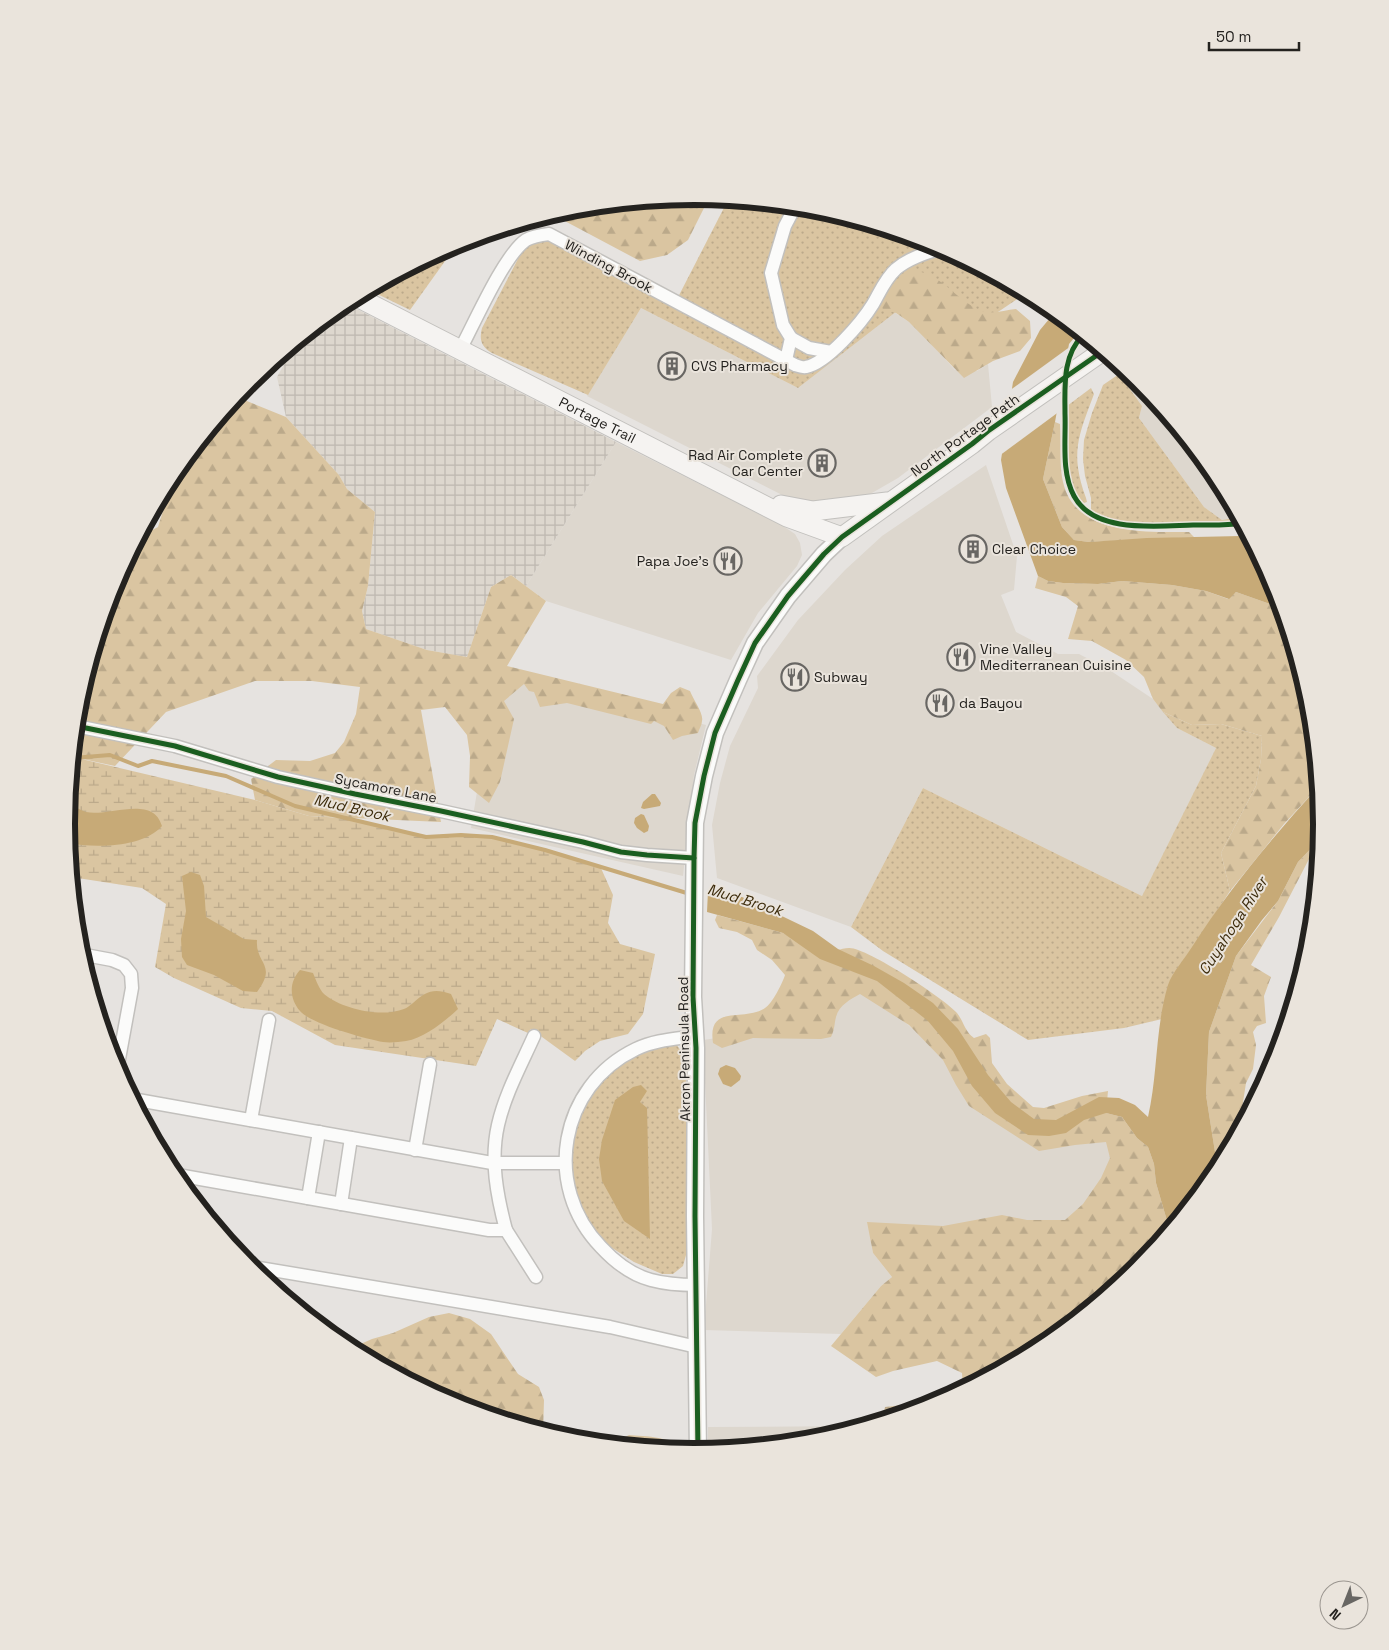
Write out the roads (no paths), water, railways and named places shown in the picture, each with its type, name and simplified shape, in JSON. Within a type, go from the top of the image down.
[{"type":"main road","name":"Portage Trail","points":[[364,301],[787,517],[842,537]]},
{"type":"main road","name":"North Portage Path","points":[[842,537],[1097,354]]},
{"type":"main road","points":[[751,499],[813,511],[842,509],[893,501]]},
{"type":"street","points":[[792,214],[771,273],[783,326],[791,338],[809,348],[831,352],[860,323],[883,283],[897,269],[920,255],[929,252]]},
{"type":"street","name":"Winding Brook","points":[[460,350],[504,266],[526,241],[535,236],[549,234],[795,365],[806,368],[831,352]]},
{"type":"street","points":[[786,360],[791,338]]},
{"type":"street","name":"Akron Peninsula Road","points":[[698,1444],[696,1036],[693,997],[695,823],[706,769],[716,733],[755,643],[782,603],[824,554],[842,537]]},
{"type":"street","name":"Sycamore Lane","points":[[83,727],[175,746],[278,777],[455,814],[621,852],[694,858]]},
{"type":"street","points":[[89,956],[112,960],[124,965],[131,974],[132,988],[120,1056]]},
{"type":"street","points":[[250,1120],[269,1020]]},
{"type":"street","points":[[534,1036],[506,1100],[498,1124],[494,1163],[496,1185],[506,1230],[536,1277]]},
{"type":"street","points":[[696,1036],[658,1041],[637,1049],[620,1058],[602,1074],[587,1091],[575,1113],[566,1146],[564,1162],[568,1188],[576,1212],[591,1237],[607,1254],[626,1269],[650,1280],[680,1285],[696,1285]]},
{"type":"street","points":[[415,1150],[430,1064]]},
{"type":"street","points":[[140,1100],[494,1163],[564,1162]]},
{"type":"street","points":[[308,1198],[319,1132]]},
{"type":"street","points":[[341,1204],[351,1138]]},
{"type":"street","points":[[184,1176],[489,1230],[506,1230]]},
{"type":"street","points":[[262,1268],[610,1327],[697,1347]]},
{"type":"water","points":[[1050,318],[1075,337],[1069,344],[1043,479],[1062,527],[1074,540],[1089,542],[1147,538],[1241,536],[1250,551],[1273,606],[1236,592],[1229,599],[1206,591],[1172,585],[1122,581],[1098,584],[1063,583],[1048,581],[1038,576],[1006,488],[1001,460],[1013,382],[1040,330]]},
{"type":"water","name":"Cuyahoga River","points":[[1313,793],[1313,846],[1298,862],[1278,901],[1236,956],[1209,1032],[1206,1095],[1216,1159],[1186,1202],[1168,1224],[1156,1183],[1154,1164],[1148,1147],[1137,1138],[1122,1117],[1106,1113],[1084,1120],[1066,1133],[1049,1136],[1028,1135],[995,1113],[972,1086],[953,1051],[928,1021],[877,981],[820,959],[783,933],[707,912],[708,891],[742,897],[813,931],[838,949],[904,983],[933,1003],[958,1029],[988,1075],[1011,1102],[1034,1119],[1056,1120],[1099,1097],[1119,1098],[1135,1105],[1148,1117],[1154,1084],[1161,1018],[1170,980],[1236,884]]},
{"type":"water","points":[[652,794],[655,794],[661,803],[660,806],[641,808],[643,802]]},
{"type":"water","points":[[75,807],[86,812],[95,813],[129,809],[150,811],[157,816],[162,826],[143,839],[118,845],[75,844]]},
{"type":"water","points":[[641,814],[644,815],[649,826],[648,831],[644,833],[634,823],[635,818]]},
{"type":"water","points":[[191,872],[200,875],[204,886],[206,917],[244,939],[257,940],[257,948],[266,970],[266,975],[257,992],[243,991],[214,975],[187,965],[182,957],[181,939],[186,911],[182,876]]},
{"type":"water","points":[[300,970],[313,973],[324,994],[351,1008],[384,1013],[395,1012],[405,1009],[426,993],[440,991],[451,994],[458,1009],[447,1019],[420,1036],[406,1041],[383,1042],[327,1026],[300,1011],[292,995],[292,985]]},
{"type":"water","points":[[726,1065],[735,1068],[741,1076],[740,1080],[731,1087],[723,1084],[718,1074],[720,1068]]},
{"type":"water","points":[[641,1085],[647,1091],[640,1102],[647,1108],[650,1239],[624,1221],[602,1181],[599,1159],[602,1140],[615,1100],[633,1087]]},
{"type":"waterway","name":"Mud Brook","points":[[79,758],[110,755],[138,766],[152,761],[226,776],[295,806],[426,837],[461,835],[492,837],[545,850],[690,894]]},
{"type":"place","name":"CVS Pharmacy","points":[[672,366]]},
{"type":"place","name":"Rad Air Complete Car Center","points":[[822,463]]},
{"type":"place","name":"Clear Choice","points":[[973,549]]},
{"type":"place","name":"Papa Joe's","points":[[728,561]]},
{"type":"place","name":"Vine Valley Mediterranean Cuisine","points":[[961,657]]},
{"type":"place","name":"Subway","points":[[795,677]]},
{"type":"place","name":"da Bayou","points":[[940,703]]}]
